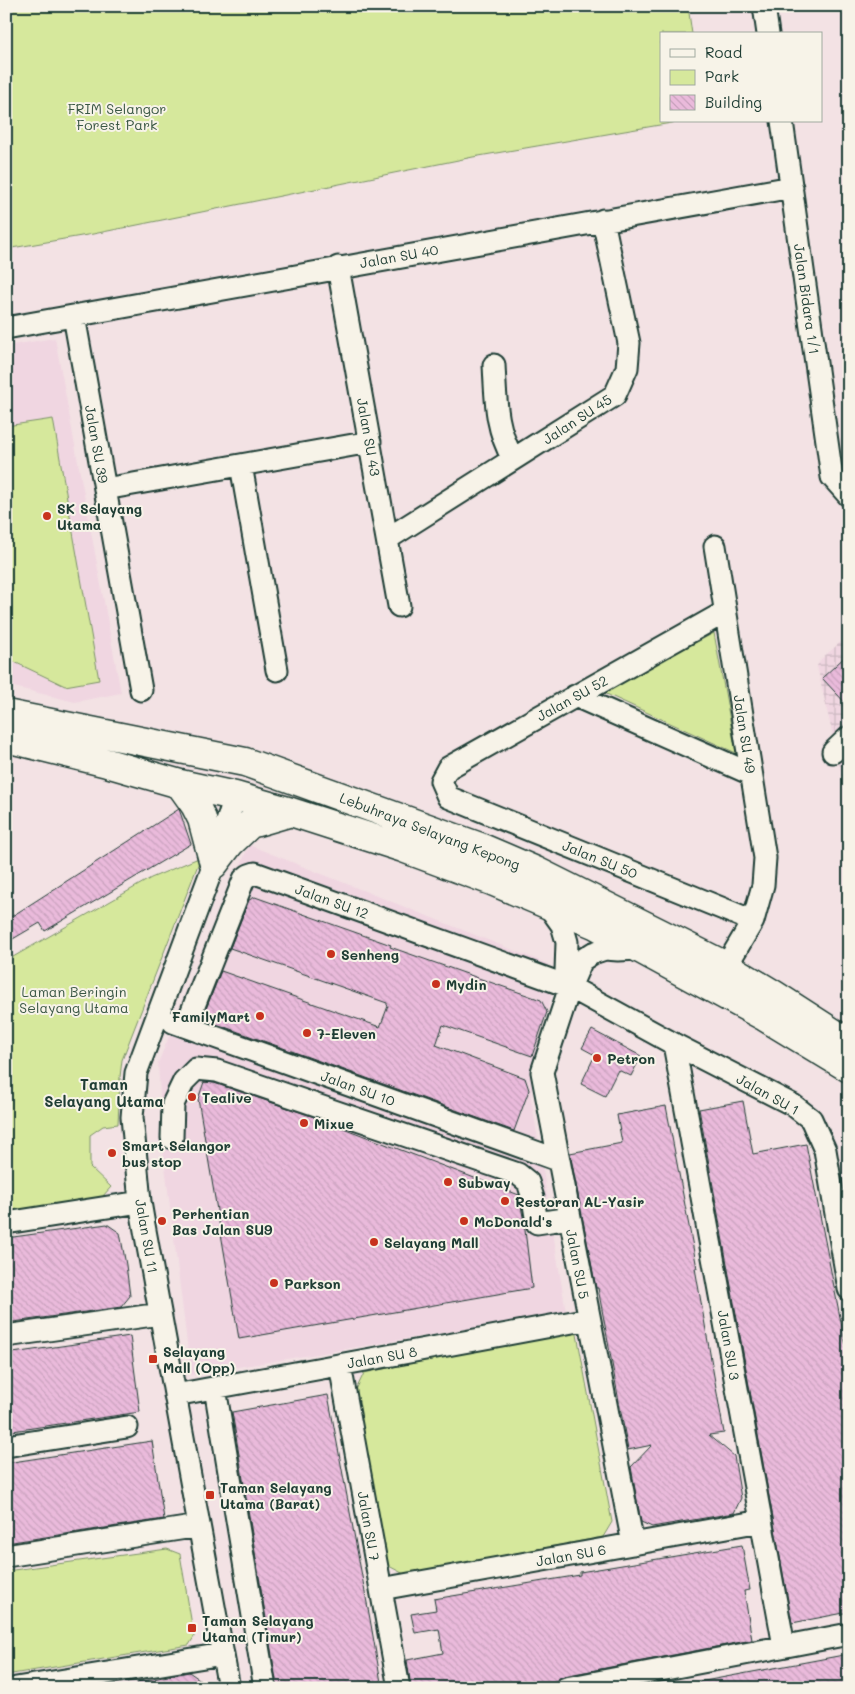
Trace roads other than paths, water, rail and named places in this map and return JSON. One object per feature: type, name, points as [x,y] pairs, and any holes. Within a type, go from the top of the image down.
[{"type":"main road","name":"Lebuhraya Selayang Kepong","points":[[6,714],[245,762],[480,847],[536,871],[720,977],[849,1068]]},
{"type":"main road","points":[[34,720],[214,773],[226,781],[235,796],[248,790],[265,788],[316,794],[332,793]]},
{"type":"main road","name":"Lebuhraya Selayang Kepong","points":[[6,738],[107,763],[180,784],[235,796],[403,848],[548,904],[594,924],[640,949],[773,994],[849,1043]]},
{"type":"main road","points":[[180,784],[196,805],[202,819],[214,864]]},
{"type":"main road","points":[[214,864],[230,843],[250,824],[291,812]]},
{"type":"street","points":[[764,6],[768,32]]},
{"type":"street","name":"Jalan Bidara 1/1","points":[[782,122],[840,472]]},
{"type":"street","name":"Jalan SU 40","points":[[6,328],[792,187]]},
{"type":"street","name":"Jalan SU 45","points":[[387,539],[615,395],[627,368],[629,343],[603,220]]},
{"type":"street","name":"Jalan SU 43","points":[[338,267],[399,606]]},
{"type":"street","name":"Jalan SU 39","points":[[74,316],[141,690]]},
{"type":"street","points":[[494,365],[496,413],[504,443],[513,460]]},
{"type":"street","points":[[105,489],[370,442]]},
{"type":"street","points":[[241,465],[278,670]]},
{"type":"street","points":[[840,472],[849,496]]},
{"type":"street","name":"Jalan SU 49","points":[[714,546],[765,858],[764,885],[753,921],[720,977]]},
{"type":"street","name":"Jalan SU 52","points":[[448,797],[441,781],[448,768],[725,612]]},
{"type":"street","points":[[575,696],[752,774]]},
{"type":"street","points":[[833,752],[849,738]]},
{"type":"street","name":"Jalan SU 11","points":[[229,1688],[140,1202],[132,1117],[136,1073],[214,864],[235,796]]},
{"type":"street","name":"Jalan SU 50","points":[[448,797],[753,921]]},
{"type":"street","name":"Jalan SU 12","points":[[186,1026],[244,880],[249,875],[255,873],[570,987]]},
{"type":"street","name":"Jalan SU 5","points":[[548,904],[562,925],[567,942],[566,971],[570,987]]},
{"type":"street","name":"Jalan SU 5","points":[[633,1544],[542,1072],[570,987],[582,960],[593,953],[605,949],[640,949]]},
{"type":"street","name":"Jalan SU 1","points":[[570,987],[674,1044],[793,1105],[811,1119],[825,1150],[849,1289]]},
{"type":"street","name":"Jalan SU 10","points":[[157,1016],[558,1160]]},
{"type":"street","name":"Jalan SU 3","points":[[674,1044],[784,1646]]},
{"type":"street","points":[[172,1138],[173,1104],[184,1081],[196,1069],[217,1070],[518,1174],[528,1182],[537,1223],[570,1218]]},
{"type":"street","points":[[6,1223],[140,1202]]},
{"type":"street","points":[[6,1336],[160,1314]]},
{"type":"street","name":"Jalan SU 8","points":[[175,1395],[589,1319]]},
{"type":"street","name":"Jalan SU 7","points":[[340,1365],[399,1688]]},
{"type":"street","points":[[214,1388],[265,1688]]},
{"type":"street","points":[[6,1446],[126,1426]]},
{"type":"street","name":"Jalan SU 6","points":[[381,1589],[761,1521]]},
{"type":"street","points":[[6,1556],[199,1526]]},
{"type":"street","points":[[566,1688],[849,1634]]},
{"type":"street","points":[[16,1688],[223,1654]]},
{"type":"place","name":"SK Selayang Utama","points":[[47,516]]},
{"type":"place","name":"Senheng","points":[[331,954]]},
{"type":"place","name":"Mydin","points":[[436,984]]},
{"type":"place","name":"FamilyMart","points":[[260,1016]]},
{"type":"place","name":"7-Eleven","points":[[307,1033]]},
{"type":"place","name":"Petron","points":[[597,1058]]},
{"type":"place","name":"Tealive","points":[[192,1097]]},
{"type":"place","name":"Mixue","points":[[304,1123]]},
{"type":"place","name":"Smart Selangor bus stop","points":[[112,1153]]},
{"type":"place","name":"Subway","points":[[448,1182]]},
{"type":"place","name":"Restoran AL-Yasir","points":[[505,1201]]},
{"type":"place","name":"Perhentian Bas Jalan SU9","points":[[162,1221]]},
{"type":"place","name":"McDonald's","points":[[464,1221]]},
{"type":"place","name":"Selayang Mall","points":[[374,1242]]},
{"type":"place","name":"Parkson","points":[[274,1283]]},
{"type":"place","name":"Selayang Mall (Opp)","points":[[153,1359]]},
{"type":"place","name":"Taman Selayang Utama (Barat)","points":[[210,1495]]},
{"type":"place","name":"Taman Selayang Utama (Timur)","points":[[192,1628]]},
{"type":"district","name":"Taman Selayang Utama","points":[[104,1092]]},
{"type":"park label","name":"FRIM Selangor Forest Park","points":[[117,116]]},
{"type":"park label","name":"Laman Beringin Selayang Utama","points":[[74,1000]]}]
